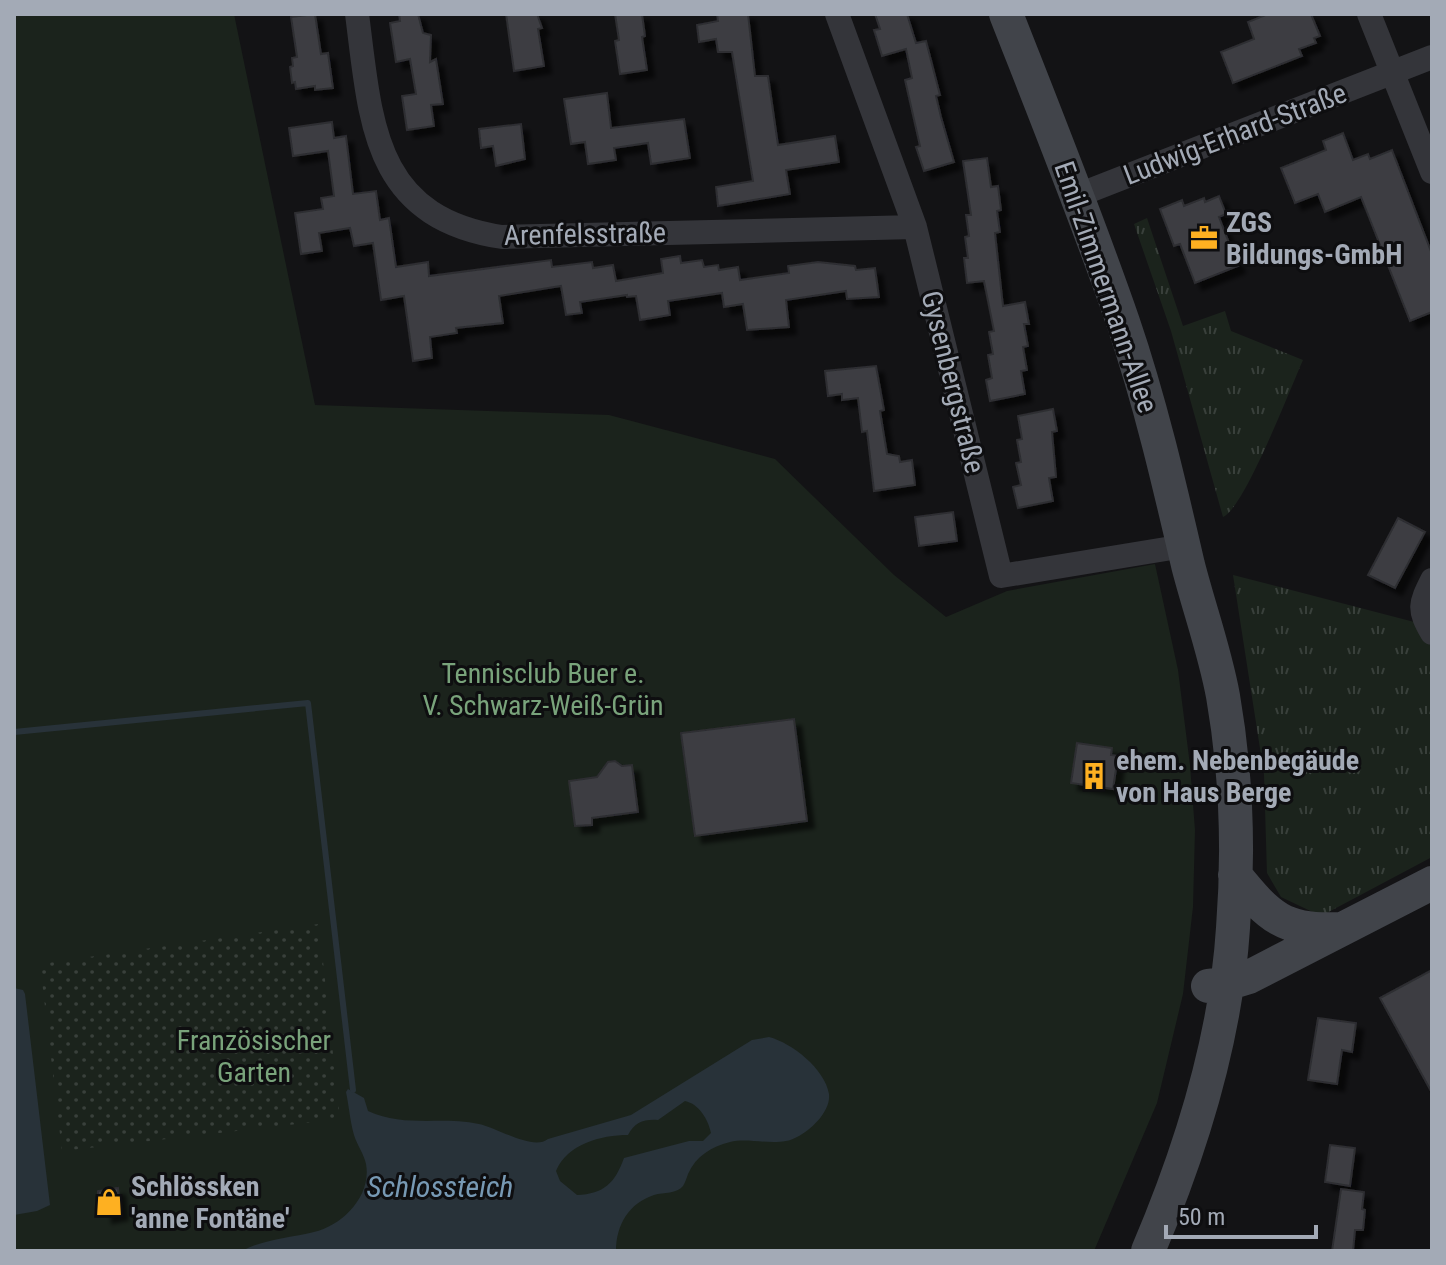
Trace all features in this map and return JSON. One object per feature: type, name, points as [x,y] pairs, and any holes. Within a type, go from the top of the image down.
[{"type":"main road","name":"Emil-Zimmermann-Allee","points":[[1006,14],[1124,323],[1147,399],[1222,694],[1234,806],[1233,931],[1189,1060],[1156,1173],[1124,1251]]},
{"type":"main road","name":"Emil-Zimmermann-Allee","points":[[1148,1251],[1188,1144],[1213,1053],[1214,817],[1186,556]]},
{"type":"main road","points":[[1235,875],[1252,896],[1285,924],[1311,931],[1340,929]]},
{"type":"main road","points":[[1215,985],[1249,977],[1432,883]]},
{"type":"street","name":"Arenfelsstraße","points":[[357,14],[370,112],[378,144],[397,177],[416,200],[441,219],[470,232],[502,237],[915,227]]},
{"type":"street","name":"Gysenbergstraße","points":[[837,14],[915,227],[1001,576],[1186,556]]},
{"type":"street","points":[[1369,14],[1432,172]]},
{"type":"street","name":"Ludwig-Erhard-Straße","points":[[1076,196],[1432,57]]},
{"type":"street","points":[[1432,580],[1422,600],[1421,615],[1432,633]]},
{"type":"green space","name":"Tennisclub Buer e. V. Schwarz-Weiß-Grün","points":[[14,14],[234,14],[315,405],[609,415],[775,459],[894,575],[946,617],[1007,591],[1155,564],[1178,670],[1190,765],[1195,830],[1193,907],[1183,994],[1157,1103],[1094,1251],[14,1251]]},
{"type":"green space","points":[[1147,218],[1183,326],[1225,311],[1231,331],[1303,360],[1243,493],[1223,517],[1171,331],[1134,224]]},
{"type":"green space","points":[[1233,575],[1418,623],[1432,649],[1432,857],[1321,916],[1281,897],[1267,873],[1264,774]]},
{"type":"green space","name":"Französischer Garten","points":[[319,924],[340,1119],[62,1151],[40,964]]},
{"type":"water","points":[[14,988],[23,990],[25,994],[50,1205],[14,1215]]},
{"type":"water","name":"Schlossteich","points":[[769,1037],[778,1040],[806,1058],[826,1085],[829,1094],[827,1107],[808,1130],[790,1140],[730,1142],[705,1153],[695,1162],[680,1189],[654,1195],[631,1209],[618,1232],[616,1251],[242,1251],[268,1241],[325,1229],[344,1216],[360,1198],[367,1176],[366,1164],[355,1139],[348,1089],[364,1098],[368,1111],[382,1116],[479,1124],[525,1141],[542,1142],[631,1115],[752,1040]],"holes":[[[685,1101],[695,1105],[710,1128],[711,1133],[703,1141],[689,1141],[624,1158],[607,1186],[594,1192],[577,1195],[560,1181],[556,1171],[576,1148],[596,1139],[628,1135],[640,1122],[658,1120]]]},
{"type":"building","points":[[315,14],[321,54],[328,53],[333,88],[315,90],[315,86],[296,89],[290,67],[293,66],[292,58],[297,57],[291,17]]},
{"type":"building","points":[[399,14],[418,14],[423,33],[431,35],[430,62],[436,59],[443,104],[431,105],[434,126],[407,130],[402,96],[416,94],[410,59],[396,62],[390,23],[400,21]]},
{"type":"building","points":[[506,14],[537,14],[542,28],[538,29],[544,66],[514,71]]},
{"type":"building","points":[[615,14],[642,14],[647,70],[620,74]]},
{"type":"building","points":[[717,14],[748,14],[755,76],[768,76],[778,145],[835,136],[839,162],[786,170],[790,194],[718,206],[716,187],[753,181],[732,52],[718,52],[716,39],[699,42],[697,25],[718,21]]},
{"type":"building","points":[[875,14],[907,14],[916,43],[926,41],[940,95],[936,96],[954,162],[924,171],[916,147],[920,146],[905,80],[912,78],[906,49],[882,56],[874,30],[880,29]]},
{"type":"building","points":[[1268,14],[1311,14],[1320,36],[1314,38],[1316,43],[1299,49],[1302,56],[1233,83],[1221,52],[1254,39],[1248,22]]},
{"type":"building","points":[[607,93],[611,128],[684,119],[690,158],[651,164],[648,143],[614,148],[616,160],[588,164],[585,142],[571,144],[564,99]]},
{"type":"building","points":[[332,122],[334,138],[346,136],[353,194],[376,191],[380,220],[389,218],[396,267],[428,262],[429,276],[551,260],[552,267],[592,262],[593,268],[613,265],[616,281],[663,273],[661,259],[680,256],[681,263],[702,260],[704,267],[718,265],[719,270],[738,267],[740,280],[789,273],[788,266],[818,262],[855,266],[856,270],[875,268],[879,297],[847,299],[846,291],[786,300],[789,327],[747,330],[743,304],[724,307],[722,293],[668,301],[670,315],[640,320],[636,296],[627,295],[580,302],[582,313],[566,315],[561,286],[499,296],[503,323],[456,328],[457,333],[430,337],[432,358],[413,361],[404,296],[381,300],[373,243],[354,246],[350,228],[319,233],[322,251],[301,254],[295,213],[323,209],[321,198],[334,196],[328,151],[293,156],[289,128]]},
{"type":"building","points":[[521,124],[525,159],[496,166],[493,146],[481,148],[479,129]]},
{"type":"building","points":[[1343,133],[1353,160],[1368,154],[1370,159],[1392,150],[1432,254],[1432,312],[1410,321],[1361,197],[1325,212],[1318,194],[1295,203],[1281,168],[1326,150],[1323,141]]},
{"type":"building","points":[[987,158],[991,187],[998,186],[1001,210],[997,211],[1000,232],[995,233],[1003,306],[1025,302],[1029,324],[1024,324],[1028,346],[1023,347],[1027,370],[1021,371],[1025,394],[990,401],[986,380],[992,378],[988,355],[993,354],[989,332],[994,331],[984,281],[967,283],[964,258],[968,258],[966,215],[971,215],[963,161]]},
{"type":"building","points":[[1219,196],[1226,214],[1219,217],[1238,266],[1195,283],[1180,244],[1174,246],[1160,209],[1182,200],[1184,206]]},
{"type":"building","points":[[876,366],[884,410],[880,411],[887,454],[899,456],[900,462],[912,460],[915,485],[874,491],[867,431],[862,432],[858,398],[842,400],[842,394],[828,396],[825,371]]},
{"type":"building","points":[[1053,409],[1057,431],[1052,432],[1056,477],[1049,478],[1053,501],[1018,508],[1013,487],[1021,485],[1016,463],[1021,462],[1017,440],[1022,439],[1018,416]]},
{"type":"building","points":[[953,512],[957,541],[919,546],[915,517]]},
{"type":"building","points":[[1398,518],[1425,532],[1395,588],[1368,575]]},
{"type":"building","points":[[794,719],[807,821],[695,836],[681,733]]},
{"type":"building","name":"ehem. Nebenbegäude von Haus Berge","points":[[1077,743],[1112,748],[1111,755],[1118,756],[1113,789],[1071,783]]},
{"type":"building","points":[[615,761],[622,766],[632,765],[638,812],[592,818],[592,825],[575,826],[569,781],[597,777],[608,762]]},
{"type":"building","points":[[1432,970],[1432,1093],[1380,998]]},
{"type":"building","points":[[1318,1018],[1356,1023],[1352,1052],[1342,1050],[1337,1084],[1308,1080]]},
{"type":"building","points":[[1330,1145],[1355,1148],[1350,1186],[1325,1182]]},
{"type":"building","name":"Schlössken 'anne Fontäne'","points":[[118,1188],[121,1213],[105,1216],[105,1210],[98,1204],[98,1191]]},
{"type":"building","points":[[1341,1189],[1364,1192],[1363,1230],[1355,1230],[1353,1251],[1332,1251]]},
{"type":"waterway","points":[[14,732],[308,703],[353,1090]]},
{"type":"place","name":"ZGS Bildungs-GmbH","points":[[1204,238]]},
{"type":"place","name":"ehem. Nebenbegäude von Haus Berge","points":[[1094,776]]},
{"type":"place","name":"Schlössken 'anne Fontäne'","points":[[109,1202]]}]
